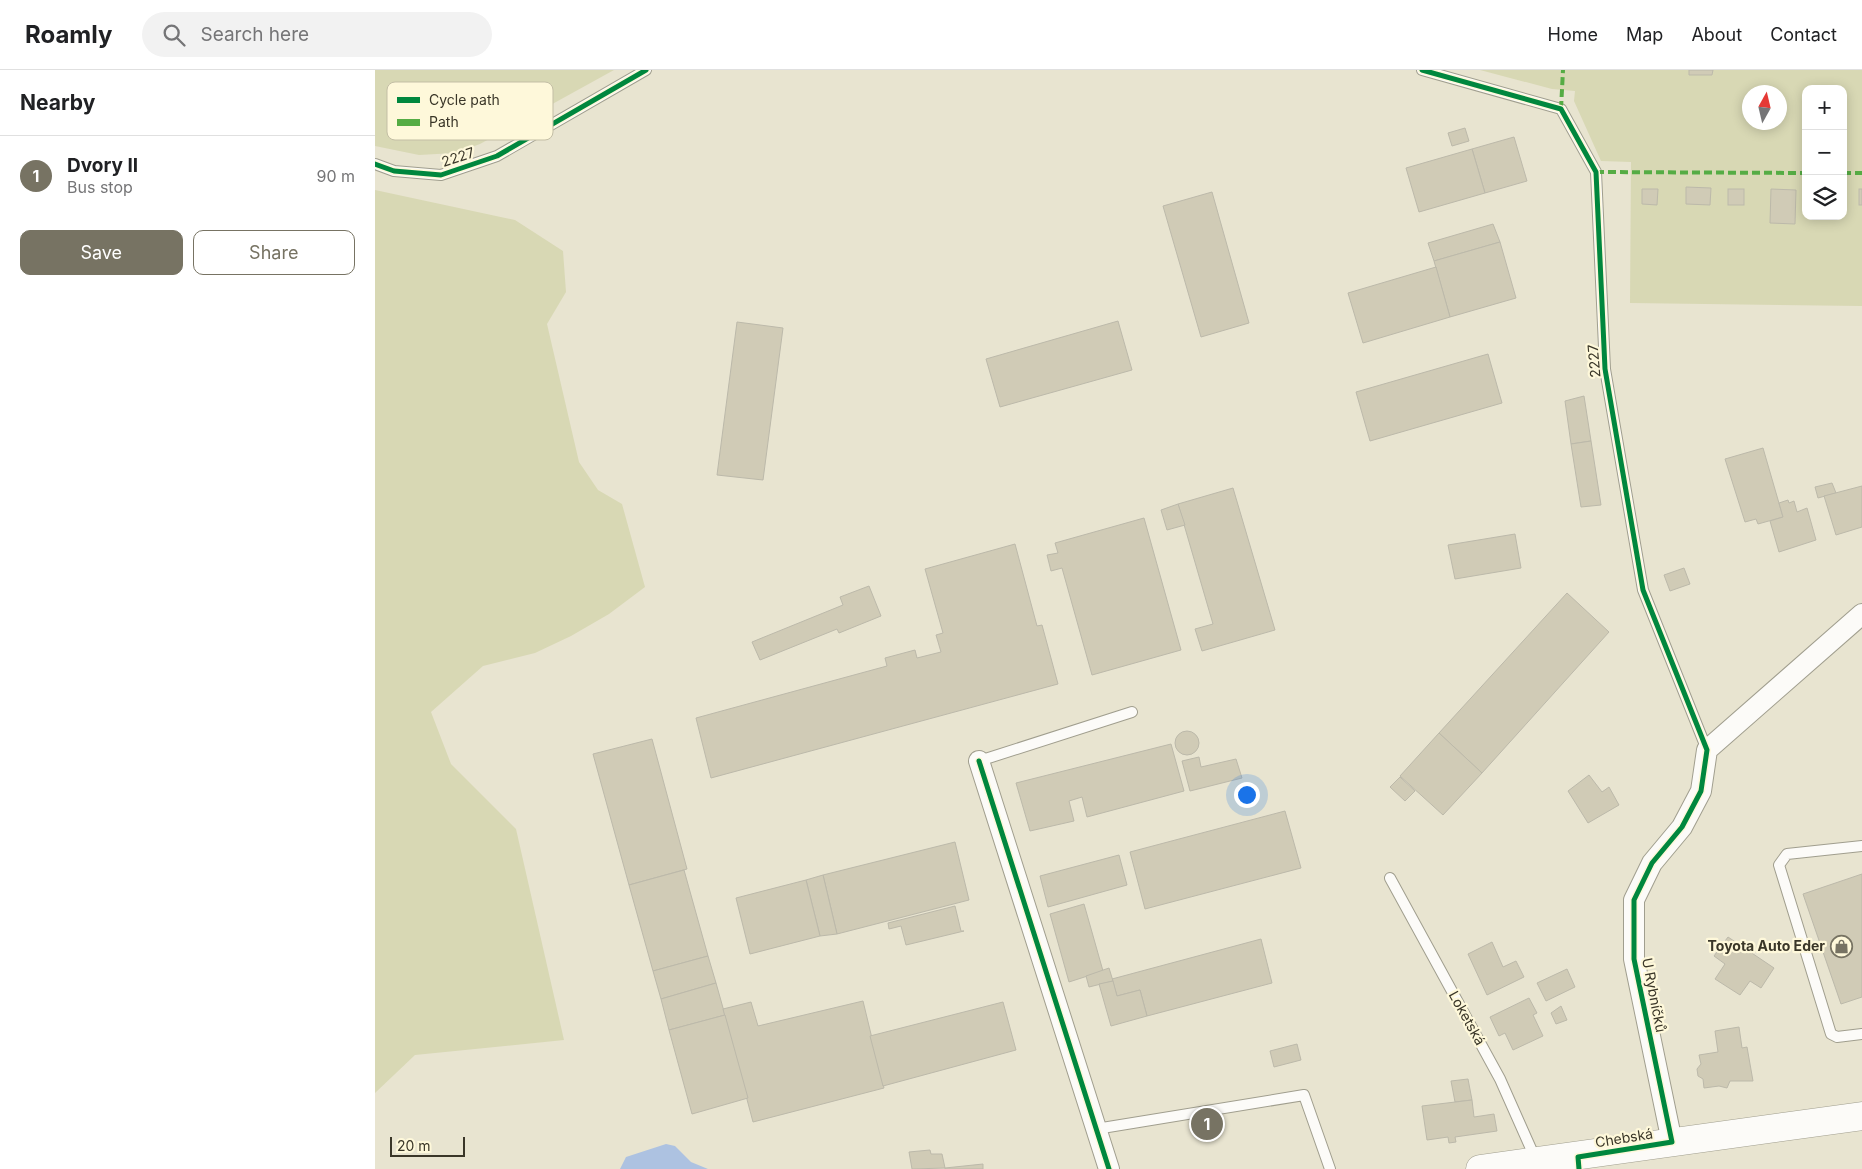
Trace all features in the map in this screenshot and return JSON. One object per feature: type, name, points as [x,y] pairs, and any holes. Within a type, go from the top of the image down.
[{"type":"street","points":[[1707,750],[1862,614]]},
{"type":"street","name":"U Rybníčků","points":[[1672,1142],[1634,959],[1634,900],[1652,864],[1682,827],[1701,791],[1707,750]]},
{"type":"street","points":[[979,761],[1109,1169]]},
{"type":"street","name":"Chebská","points":[[1479,1169],[1536,1161],[1579,1163],[1672,1142],[1862,1116]]},
{"type":"lane","name":"2227","points":[[553,124],[646,70]]},
{"type":"lane","name":"2227","points":[[1422,70],[1561,109],[1596,172],[1605,369],[1643,590],[1707,750]]},
{"type":"lane","name":"2227","points":[[375,164],[394,171],[441,175],[497,156],[525,140]]},
{"type":"lane","points":[[979,761],[1132,712]]},
{"type":"lane","points":[[1862,846],[1787,854],[1779,865],[1831,1034],[1837,1037],[1862,1034]]},
{"type":"lane","name":"Loketská","points":[[1390,878],[1501,1079],[1536,1161]]},
{"type":"lane","points":[[1096,1129],[1304,1095],[1330,1169]]},
{"type":"green space","points":[[375,70],[614,70],[553,104],[553,82],[387,82],[387,140],[487,140],[455,153],[419,155],[375,146]]},
{"type":"green space","points":[[1480,70],[1862,70],[1862,306],[1630,303],[1631,162],[1601,161],[1574,101],[1575,91],[1552,89]]},
{"type":"green space","points":[[375,190],[515,220],[563,251],[566,292],[547,324],[579,462],[598,490],[622,504],[645,587],[609,614],[571,636],[535,653],[483,666],[431,712],[451,764],[516,829],[564,1040],[415,1055],[375,1093]]},
{"type":"water","points":[[666,1144],[675,1146],[691,1162],[708,1169],[620,1169],[626,1157]]},
{"type":"building","points":[[1689,70],[1713,70],[1712,75],[1689,75]]},
{"type":"building","points":[[1465,128],[1469,141],[1452,146],[1448,133]]},
{"type":"building","points":[[1514,137],[1527,181],[1485,193],[1472,149]]},
{"type":"building","points":[[1472,149],[1485,193],[1419,212],[1406,168]]},
{"type":"building","points":[[1686,187],[1711,188],[1710,205],[1686,204]]},
{"type":"building","points":[[1642,189],[1658,189],[1657,205],[1642,204]]},
{"type":"building","points":[[1728,189],[1744,189],[1744,205],[1728,205]]},
{"type":"building","points":[[1771,189],[1796,190],[1795,224],[1770,223]]},
{"type":"building","points":[[1859,189],[1862,189],[1862,205],[1859,205]]},
{"type":"building","points":[[1212,192],[1249,323],[1201,337],[1163,206]]},
{"type":"building","points":[[1493,224],[1500,242],[1434,261],[1428,243]]},
{"type":"building","points":[[1500,242],[1516,298],[1450,317],[1434,261]]},
{"type":"building","points":[[1436,267],[1450,317],[1363,343],[1348,293]]},
{"type":"building","points":[[1118,321],[1132,370],[1000,407],[986,359]]},
{"type":"building","points":[[737,322],[783,328],[763,480],[717,475]]},
{"type":"building","points":[[1488,354],[1502,403],[1370,441],[1356,392]]},
{"type":"building","points":[[1584,396],[1591,441],[1571,444],[1565,401]]},
{"type":"building","points":[[1591,441],[1601,505],[1581,507],[1571,444]]},
{"type":"building","points":[[1763,448],[1783,517],[1758,524],[1756,519],[1745,522],[1725,459]]},
{"type":"building","points":[[1832,483],[1836,493],[1818,498],[1815,487]]},
{"type":"building","points":[[1862,486],[1862,527],[1836,535],[1824,496]]},
{"type":"building","points":[[1233,488],[1275,630],[1202,651],[1195,629],[1213,624],[1178,504]]},
{"type":"building","points":[[1788,500],[1789,503],[1794,501],[1797,512],[1807,508],[1816,540],[1779,552],[1770,521],[1783,517],[1779,503]]},
{"type":"building","points":[[1178,504],[1185,525],[1167,530],[1161,510]]},
{"type":"building","points":[[1144,518],[1181,650],[1092,675],[1062,568],[1051,571],[1047,555],[1058,553],[1055,543]]},
{"type":"building","points":[[1515,534],[1521,568],[1455,579],[1448,545]]},
{"type":"building","points":[[1015,544],[1037,626],[1042,625],[1058,684],[711,778],[696,718],[887,666],[885,658],[915,650],[917,658],[941,652],[936,635],[943,633],[925,569]]},
{"type":"building","points":[[1684,568],[1690,584],[1670,591],[1664,575]]},
{"type":"building","points":[[869,586],[881,616],[839,633],[837,629],[760,660],[752,642],[843,605],[840,597]]},
{"type":"building","points":[[1567,593],[1609,632],[1482,773],[1439,733]]},
{"type":"building","points":[[1187,731],[1192,732],[1198,738],[1198,748],[1192,754],[1187,755],[1182,754],[1176,748],[1175,743],[1176,738],[1182,732]]},
{"type":"building","points":[[1439,733],[1482,773],[1443,815],[1400,776]]},
{"type":"building","points":[[652,739],[687,869],[629,885],[593,754]]},
{"type":"building","points":[[1171,744],[1184,791],[1087,817],[1082,797],[1069,801],[1074,821],[1030,831],[1016,783]]},
{"type":"building","points":[[1199,757],[1201,767],[1236,759],[1242,778],[1190,791],[1182,761]]},
{"type":"building","points":[[1589,775],[1602,792],[1609,787],[1619,805],[1588,823],[1568,791]]},
{"type":"building","points":[[1400,777],[1415,791],[1405,801],[1390,787]]},
{"type":"building","points":[[1285,811],[1301,868],[1145,909],[1130,852]]},
{"type":"building","points":[[955,842],[969,900],[837,934],[823,875]]},
{"type":"building","points":[[1119,855],[1127,885],[1048,907],[1040,876]]},
{"type":"building","points":[[684,870],[708,956],[653,971],[629,885]]},
{"type":"building","name":"Toyota Auto Eder","points":[[1862,874],[1862,997],[1841,1004],[1803,894]]},
{"type":"building","points":[[823,875],[837,934],[820,936],[806,880]]},
{"type":"building","points":[[806,880],[820,936],[750,954],[736,898]]},
{"type":"building","points":[[1084,904],[1103,971],[1069,982],[1050,914]]},
{"type":"building","points":[[955,906],[961,931],[964,931],[906,945],[901,926],[889,929],[888,923]]},
{"type":"building","points":[[1728,937],[1774,968],[1761,988],[1750,981],[1740,995],[1715,979],[1725,964],[1714,956]]},
{"type":"building","points":[[1261,939],[1272,983],[1147,1016],[1140,990],[1117,996],[1112,979]]},
{"type":"building","points":[[1492,942],[1503,967],[1516,961],[1524,977],[1487,995],[1468,954]]},
{"type":"building","points":[[708,956],[716,983],[661,999],[653,971]]},
{"type":"building","points":[[1109,968],[1113,981],[1089,987],[1086,976]]},
{"type":"building","points":[[1567,969],[1575,987],[1546,1001],[1537,983]]},
{"type":"building","points":[[1113,981],[1117,996],[1140,990],[1147,1016],[1111,1026],[1099,984]]},
{"type":"building","points":[[716,983],[725,1015],[669,1030],[661,999]]},
{"type":"building","points":[[1529,998],[1537,1013],[1533,1015],[1543,1036],[1513,1050],[1505,1033],[1499,1036],[1490,1017]]},
{"type":"building","points":[[863,1001],[884,1088],[753,1122],[723,1009],[751,1002],[758,1026]]},
{"type":"building","points":[[1003,1002],[1016,1050],[883,1086],[870,1036]]},
{"type":"building","points":[[1561,1006],[1567,1020],[1556,1024],[1551,1013]]},
{"type":"building","points":[[725,1015],[748,1098],[692,1114],[669,1030]]},
{"type":"building","points":[[1739,1027],[1742,1048],[1747,1047],[1753,1081],[1730,1081],[1727,1088],[1719,1086],[1704,1088],[1703,1079],[1698,1076],[1697,1069],[1701,1064],[1699,1055],[1718,1052],[1715,1031]]},
{"type":"building","points":[[1297,1044],[1301,1060],[1274,1067],[1270,1051]]},
{"type":"building","points":[[1468,1079],[1472,1100],[1455,1102],[1451,1081]]},
{"type":"building","points":[[1472,1100],[1474,1117],[1494,1114],[1497,1131],[1455,1137],[1456,1142],[1449,1143],[1448,1137],[1427,1140],[1422,1106]]},
{"type":"building","points":[[930,1150],[931,1154],[942,1154],[945,1168],[912,1169],[909,1152]]},
{"type":"building","points":[[983,1164],[983,1169],[945,1169],[945,1168]]},
{"type":"marked path","points":[[1561,109],[1563,70]]},
{"type":"marked path","points":[[1596,172],[1802,173]]},
{"type":"marked path","points":[[1847,173],[1862,173]]},
{"type":"cycle path","points":[[553,124],[646,70]]},
{"type":"cycle path","points":[[1422,70],[1561,109],[1596,172],[1605,369],[1643,590],[1707,750],[1701,791],[1682,827],[1652,863],[1634,900],[1634,959],[1672,1142],[1578,1157],[1579,1169]]},
{"type":"cycle path","points":[[375,164],[394,171],[441,175],[497,156],[525,140]]},
{"type":"cycle path","points":[[979,761],[1109,1169]]},
{"type":"place","name":"Toyota Auto Eder","points":[[1841,946]]},
{"type":"place","name":"Dvory II","points":[[1207,1124]]}]
